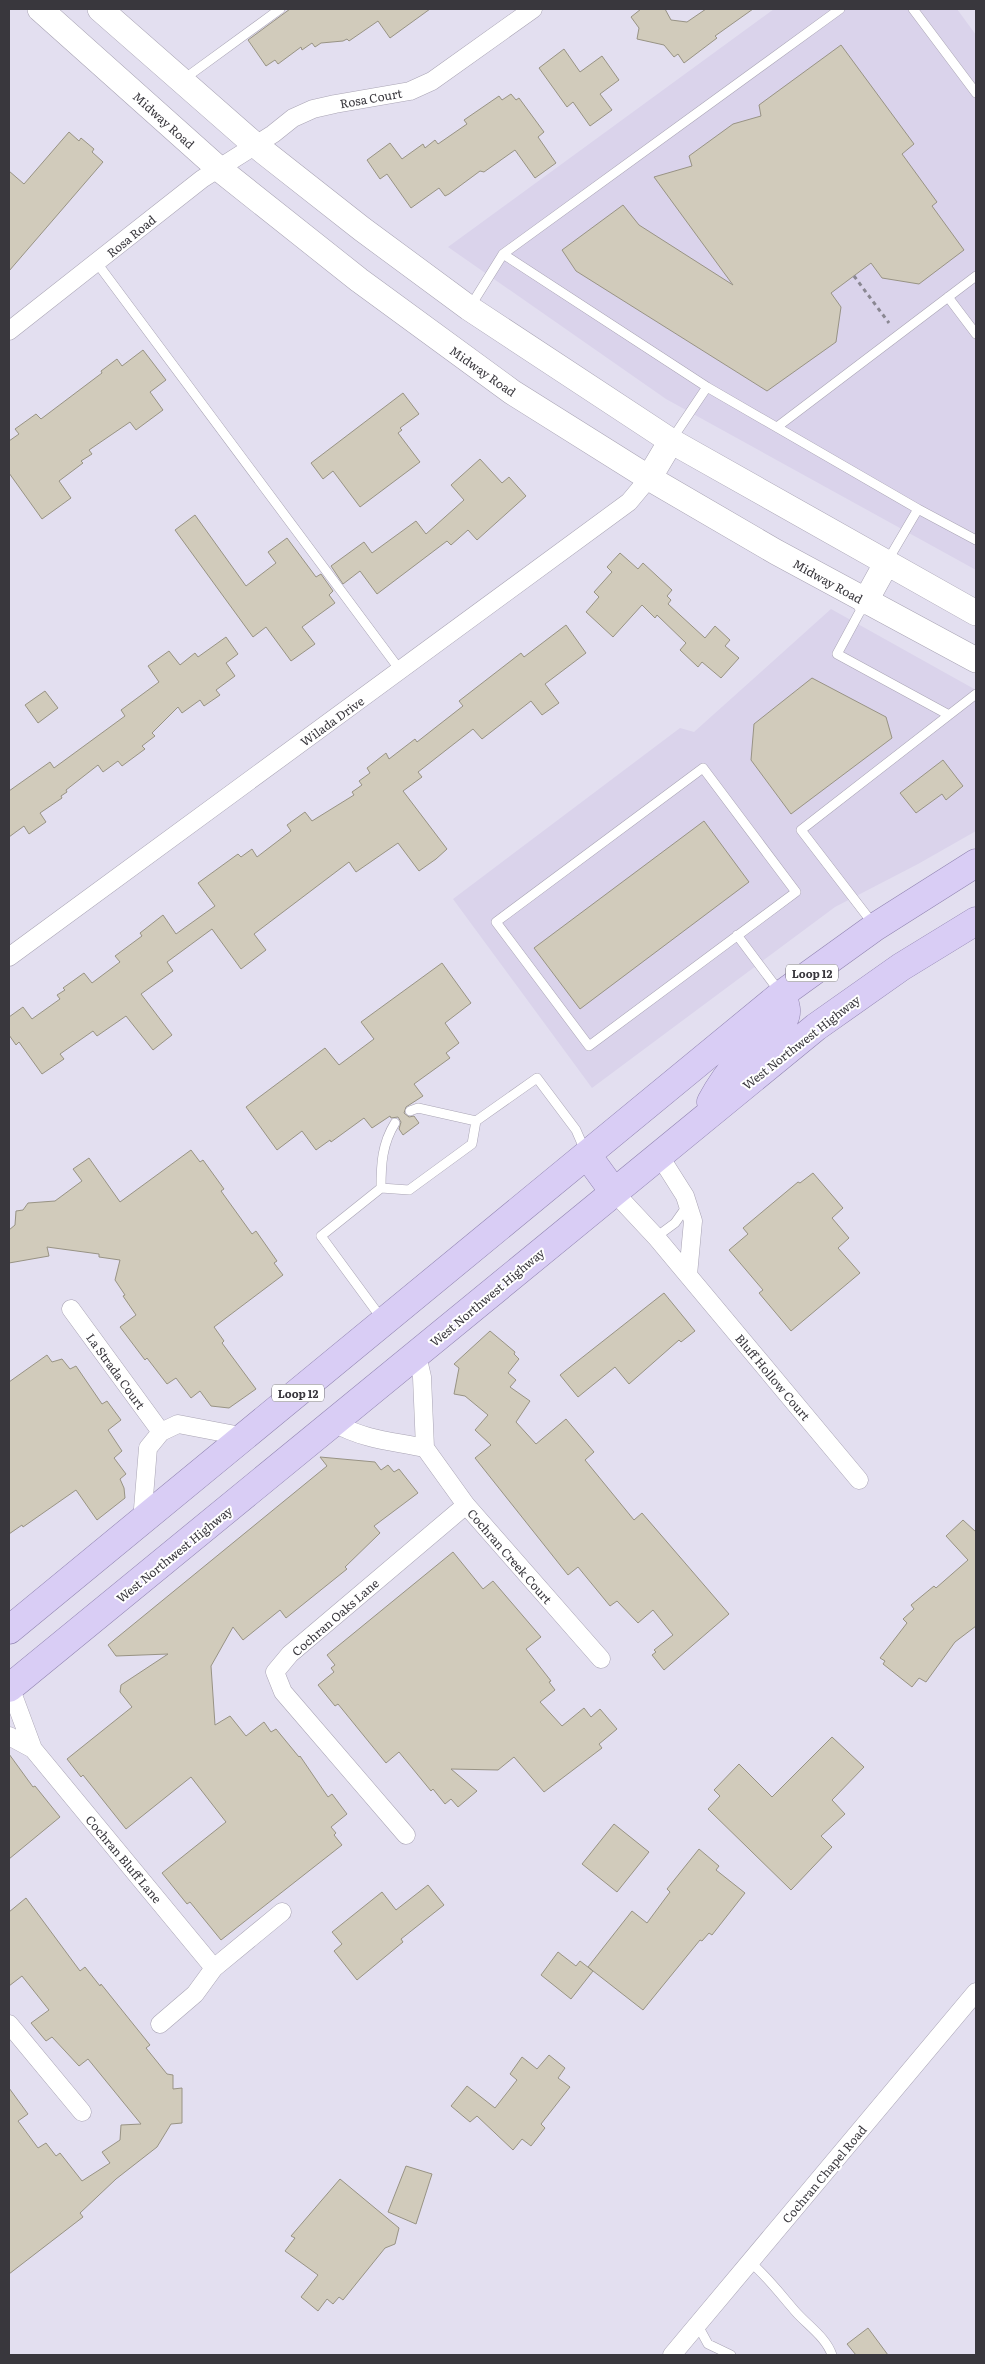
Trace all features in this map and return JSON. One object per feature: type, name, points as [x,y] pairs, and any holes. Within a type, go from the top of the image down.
[{"type":"main road","name":"Midway Road","points":[[40,9],[218,168],[434,336],[512,392],[650,478],[865,602],[976,660]]},
{"type":"main road","points":[[100,9],[254,144],[362,229],[469,308],[671,441],[976,614]]},
{"type":"main road","points":[[650,478],[671,441]]},
{"type":"main road","points":[[865,602],[887,562]]},
{"type":"main road","name":"Loop 12","points":[[9,1630],[246,1437],[383,1321],[782,994],[876,927],[976,863]]},
{"type":"main road","name":"West Northwest Highway","points":[[10,1688],[816,1027],[902,967],[976,921]]},
{"type":"main road","points":[[701,1121],[726,1078],[744,1056],[772,1034],[785,1019],[786,1010],[782,994]]},
{"type":"main road","points":[[587,1155],[614,1192]]},
{"type":"street","name":"Rosa Court","points":[[254,144],[273,134],[293,118],[313,109],[410,92],[432,81],[533,9]]},
{"type":"street","name":"Rosa Road","points":[[12,325],[98,263],[218,168],[254,144]]},
{"type":"street","name":"Wilada Drive","points":[[9,957],[629,502],[650,478]]},
{"type":"street","points":[[659,1155],[688,1204],[694,1221],[688,1275]]},
{"type":"street","name":"Bluff Hollow Court","points":[[614,1192],[656,1237],[859,1480]]},
{"type":"street","name":"La Strada Court","points":[[71,1309],[161,1432]]},
{"type":"street","points":[[334,1423],[372,1439],[425,1448],[422,1377],[417,1355]]},
{"type":"street","points":[[142,1521],[148,1448],[161,1432],[178,1424],[246,1437]]},
{"type":"street","name":"Cochran Creek Court","points":[[425,1448],[466,1505],[601,1659]]},
{"type":"street","name":"Cochran Oaks Lane","points":[[406,1835],[283,1692],[275,1672],[290,1654],[466,1505]]},
{"type":"street","name":"Cochran Bluff Lane","points":[[10,1688],[33,1749],[214,1968]]},
{"type":"street","name":"Cochran Bluff Lane","points":[[9,1736],[33,1749]]},
{"type":"street","points":[[160,2024],[195,1994],[214,1968],[282,1912]]},
{"type":"street","name":"Cochran Chapel Road","points":[[672,2355],[976,1992]]},
{"type":"street","points":[[9,2024],[82,2112]]},
{"type":"lane","points":[[182,80],[280,9]]},
{"type":"lane","points":[[469,308],[503,254],[840,9]]},
{"type":"lane","points":[[914,9],[976,93]]},
{"type":"lane","points":[[503,254],[706,386],[918,509],[976,540]]},
{"type":"lane","points":[[98,263],[400,670]]},
{"type":"lane","points":[[777,427],[976,276]]},
{"type":"lane","points":[[948,297],[976,334]]},
{"type":"lane","points":[[671,441],[706,386]]},
{"type":"lane","points":[[887,562],[918,509]]},
{"type":"lane","points":[[865,602],[837,654],[949,715]]},
{"type":"lane","points":[[876,927],[801,830],[976,694]]},
{"type":"lane","points":[[703,768],[796,892],[738,935],[589,1046],[496,922],[703,768]]},
{"type":"lane","points":[[738,935],[782,994]]},
{"type":"lane","points":[[383,1321],[321,1236],[381,1188],[409,1190],[472,1144],[476,1121],[537,1078],[576,1130],[587,1155]]},
{"type":"lane","points":[[410,1112],[418,1108],[476,1121]]},
{"type":"lane","points":[[381,1188],[382,1156],[387,1136],[395,1123]]},
{"type":"lane","points":[[656,1237],[675,1223],[688,1204]]},
{"type":"lane","points":[[9,1736],[18,1731],[23,1723]]},
{"type":"lane","points":[[750,2262],[763,2273],[796,2312],[829,2346],[832,2355]]},
{"type":"lane","points":[[698,2324],[708,2344],[731,2355]]},
{"type":"path","points":[[854,276],[898,335]]},
{"type":"shaded area","points":[[774,9],[957,9],[976,35],[976,570],[666,399],[448,247]]},
{"type":"shaded area","points":[[831,609],[976,690],[976,831],[918,864],[835,907],[592,1088],[453,899],[680,728],[694,732]]},
{"type":"building","points":[[290,9],[430,9],[390,38],[378,21],[349,41],[347,39],[321,43],[315,47],[312,43],[302,50],[301,47],[278,64],[275,60],[266,66],[248,40]]},
{"type":"building","points":[[641,9],[665,9],[671,20],[687,22],[706,9],[753,9],[715,36],[717,38],[684,63],[678,54],[674,57],[664,45],[637,39],[639,28],[631,17]]},
{"type":"building","points":[[841,45],[914,144],[902,154],[937,202],[932,206],[964,250],[919,284],[882,278],[871,263],[831,293],[841,307],[836,342],[767,391],[576,271],[562,250],[623,205],[639,225],[733,285],[654,177],[692,166],[689,156],[733,124],[761,116],[759,105]]},
{"type":"building","points":[[564,49],[580,72],[602,56],[619,80],[600,94],[612,110],[590,126],[573,102],[567,107],[539,68]]},
{"type":"building","points":[[511,94],[516,100],[519,98],[544,132],[538,137],[556,163],[535,178],[515,150],[484,172],[480,171],[449,194],[445,196],[439,188],[411,208],[387,174],[380,179],[367,160],[390,143],[402,159],[423,144],[425,148],[435,140],[438,144],[467,124],[464,120],[499,96],[502,100]]},
{"type":"building","points":[[69,132],[79,141],[81,138],[94,149],[92,152],[103,162],[9,271],[9,171],[24,184]]},
{"type":"building","points":[[143,350],[166,380],[150,392],[163,410],[136,430],[130,422],[89,450],[92,454],[81,461],[83,463],[59,481],[71,498],[42,519],[9,473],[9,441],[19,434],[15,429],[36,414],[41,419],[102,373],[101,371],[117,359],[122,366]]},
{"type":"building","points":[[403,393],[419,414],[400,428],[402,430],[398,433],[420,462],[360,507],[333,471],[323,479],[311,463]]},
{"type":"building","points":[[480,459],[502,483],[509,477],[526,496],[477,540],[468,530],[451,545],[447,541],[377,594],[360,571],[343,584],[331,566],[364,542],[372,553],[416,521],[426,534],[464,500],[451,485]]},
{"type":"building","points":[[195,515],[246,586],[276,563],[268,552],[287,538],[316,577],[321,574],[333,591],[329,595],[335,603],[302,627],[315,644],[291,661],[266,627],[253,637],[175,530]]},
{"type":"building","points":[[620,553],[638,569],[643,563],[672,590],[667,596],[671,600],[668,604],[705,638],[715,626],[730,640],[725,646],[739,658],[721,678],[702,662],[698,667],[680,650],[686,643],[657,615],[655,618],[642,605],[613,637],[586,612],[599,597],[594,592],[612,572],[607,567]]},
{"type":"building","points":[[566,625],[586,653],[545,684],[559,703],[542,715],[531,701],[482,739],[473,729],[418,772],[422,777],[403,791],[447,849],[436,859],[419,871],[398,843],[356,872],[349,862],[254,934],[266,950],[241,969],[212,929],[167,962],[173,971],[141,994],[172,1035],[153,1050],[126,1016],[97,1036],[93,1031],[60,1054],[64,1059],[42,1074],[19,1042],[16,1045],[9,1035],[9,1017],[23,1007],[32,1019],[60,999],[57,995],[65,990],[63,988],[84,973],[92,983],[120,962],[115,956],[142,936],[140,933],[163,915],[176,934],[215,906],[198,883],[238,854],[241,857],[252,849],[257,857],[291,831],[287,825],[305,812],[312,821],[354,795],[352,792],[362,785],[359,781],[370,773],[367,768],[386,753],[389,759],[415,739],[417,742],[463,706],[459,701],[521,653],[524,657]]},
{"type":"building","points":[[226,637],[238,654],[226,663],[235,676],[216,690],[220,695],[204,706],[200,700],[182,713],[178,707],[152,733],[155,736],[142,746],[145,749],[122,766],[118,761],[103,772],[98,765],[66,790],[67,792],[61,796],[62,798],[40,813],[46,822],[29,834],[24,826],[9,837],[9,791],[50,762],[54,768],[125,716],[121,710],[159,682],[148,666],[169,651],[180,665],[195,653],[198,657]]},
{"type":"building","points":[[812,678],[886,717],[892,738],[791,814],[751,760],[754,724]]},
{"type":"building","points":[[45,691],[58,708],[38,723],[25,705]]},
{"type":"building","points":[[943,760],[963,786],[946,800],[942,794],[916,813],[900,793]]},
{"type":"building","points":[[704,821],[749,882],[580,1009],[534,948]]},
{"type":"building","points":[[442,963],[471,1003],[445,1023],[459,1043],[446,1053],[450,1058],[414,1084],[423,1096],[406,1107],[404,1113],[409,1117],[414,1116],[419,1123],[403,1135],[399,1129],[401,1122],[398,1117],[391,1118],[390,1116],[372,1128],[364,1118],[331,1142],[330,1140],[316,1150],[302,1131],[277,1150],[246,1107],[325,1048],[339,1065],[374,1039],[361,1022]]},
{"type":"building","points":[[191,1150],[200,1162],[203,1160],[224,1189],[221,1191],[252,1234],[256,1231],[277,1261],[274,1263],[283,1275],[214,1327],[224,1341],[222,1343],[256,1389],[229,1408],[211,1406],[200,1391],[191,1398],[176,1378],[167,1384],[147,1358],[145,1360],[120,1327],[136,1315],[115,1280],[120,1260],[99,1257],[99,1254],[47,1247],[49,1256],[9,1263],[9,1230],[15,1225],[16,1211],[23,1210],[28,1203],[55,1201],[82,1181],[73,1169],[89,1158],[120,1202]]},
{"type":"building","points":[[813,1173],[843,1208],[832,1218],[849,1238],[838,1248],[860,1273],[791,1331],[759,1293],[763,1290],[729,1250],[748,1234],[743,1228],[798,1182],[800,1183]]},
{"type":"building","points":[[664,1293],[695,1331],[681,1342],[679,1340],[629,1384],[615,1367],[578,1397],[560,1375]]},
{"type":"building","points":[[490,1331],[515,1352],[514,1354],[519,1359],[508,1373],[516,1380],[510,1387],[530,1401],[516,1422],[536,1444],[566,1419],[594,1452],[585,1460],[634,1520],[642,1513],[729,1614],[664,1670],[652,1655],[656,1652],[654,1650],[673,1635],[653,1610],[638,1623],[617,1601],[610,1606],[578,1567],[568,1575],[475,1458],[491,1445],[475,1430],[488,1415],[465,1396],[454,1394],[459,1368],[454,1364]]},
{"type":"building","points":[[47,1355],[52,1362],[62,1359],[70,1369],[76,1366],[102,1404],[107,1401],[121,1420],[108,1430],[122,1451],[114,1458],[126,1474],[120,1479],[124,1488],[125,1498],[97,1520],[76,1490],[23,1527],[22,1525],[9,1534],[9,1382]]},
{"type":"building","points":[[320,1457],[375,1462],[381,1470],[388,1465],[394,1472],[399,1469],[418,1493],[374,1526],[380,1533],[345,1567],[347,1569],[286,1618],[280,1610],[243,1640],[233,1627],[211,1666],[215,1725],[230,1716],[246,1736],[264,1722],[271,1732],[276,1729],[300,1756],[328,1797],[332,1794],[347,1814],[331,1827],[336,1833],[334,1835],[342,1845],[221,1940],[190,1902],[187,1904],[162,1873],[226,1822],[191,1777],[126,1829],[83,1775],[81,1777],[67,1759],[132,1707],[120,1692],[121,1685],[168,1654],[116,1656],[108,1645],[327,1466]]},
{"type":"building","points":[[963,1520],[976,1532],[976,1626],[955,1642],[926,1682],[919,1678],[912,1687],[883,1664],[885,1661],[880,1658],[907,1623],[903,1619],[914,1609],[911,1605],[934,1586],[936,1588],[968,1560],[946,1536]]},
{"type":"building","points":[[453,1552],[483,1589],[493,1581],[541,1637],[526,1649],[551,1681],[549,1682],[555,1690],[540,1702],[562,1726],[584,1708],[591,1717],[600,1709],[617,1729],[599,1744],[602,1748],[544,1792],[514,1757],[498,1770],[451,1769],[477,1791],[458,1807],[451,1799],[445,1804],[433,1789],[431,1791],[399,1752],[386,1763],[338,1704],[335,1706],[318,1685],[334,1672],[331,1668],[335,1665],[327,1655]]},
{"type":"building","points":[[832,1737],[864,1767],[832,1800],[845,1814],[821,1836],[832,1847],[791,1890],[708,1809],[720,1796],[714,1790],[739,1764],[772,1797]]},
{"type":"building","points":[[9,1754],[33,1787],[35,1786],[60,1817],[9,1859]]},
{"type":"building","points":[[614,1824],[649,1852],[617,1892],[582,1864]]},
{"type":"building","points":[[699,1849],[719,1866],[716,1870],[745,1893],[712,1935],[709,1933],[702,1941],[700,1940],[643,2010],[588,1967],[632,1911],[647,1923],[670,1892],[667,1889]]},
{"type":"building","points":[[428,1885],[444,1905],[401,1939],[403,1942],[357,1980],[334,1951],[342,1944],[332,1932],[382,1892],[396,1910]]},
{"type":"building","points":[[26,1898],[80,1971],[85,1967],[100,1986],[101,1984],[150,2045],[146,2048],[167,2074],[173,2075],[173,2089],[182,2088],[182,2123],[171,2124],[157,2147],[116,2179],[80,2213],[83,2217],[9,2274],[9,2088],[28,2114],[18,2121],[38,2148],[46,2143],[56,2156],[60,2153],[82,2181],[110,2163],[102,2152],[120,2140],[121,2125],[141,2124],[88,2059],[79,2066],[52,2037],[46,2041],[31,2023],[49,2010],[22,1976],[9,1986],[9,1912]]},
{"type":"building","points":[[558,1952],[576,1966],[580,1961],[593,1971],[571,1999],[541,1975]]},
{"type":"building","points":[[549,2055],[565,2068],[558,2078],[570,2087],[541,2124],[545,2128],[531,2146],[522,2139],[513,2150],[477,2116],[470,2122],[451,2106],[467,2086],[495,2108],[517,2080],[510,2074],[522,2057],[537,2069]]},
{"type":"building","points":[[406,2166],[432,2174],[416,2224],[388,2212]]},
{"type":"building","points":[[340,2179],[399,2228],[395,2244],[385,2248],[343,2300],[339,2297],[333,2304],[327,2299],[318,2311],[301,2297],[318,2275],[285,2251],[295,2238],[291,2236]]},
{"type":"building","points":[[868,2328],[888,2355],[856,2355],[847,2344]]}]
